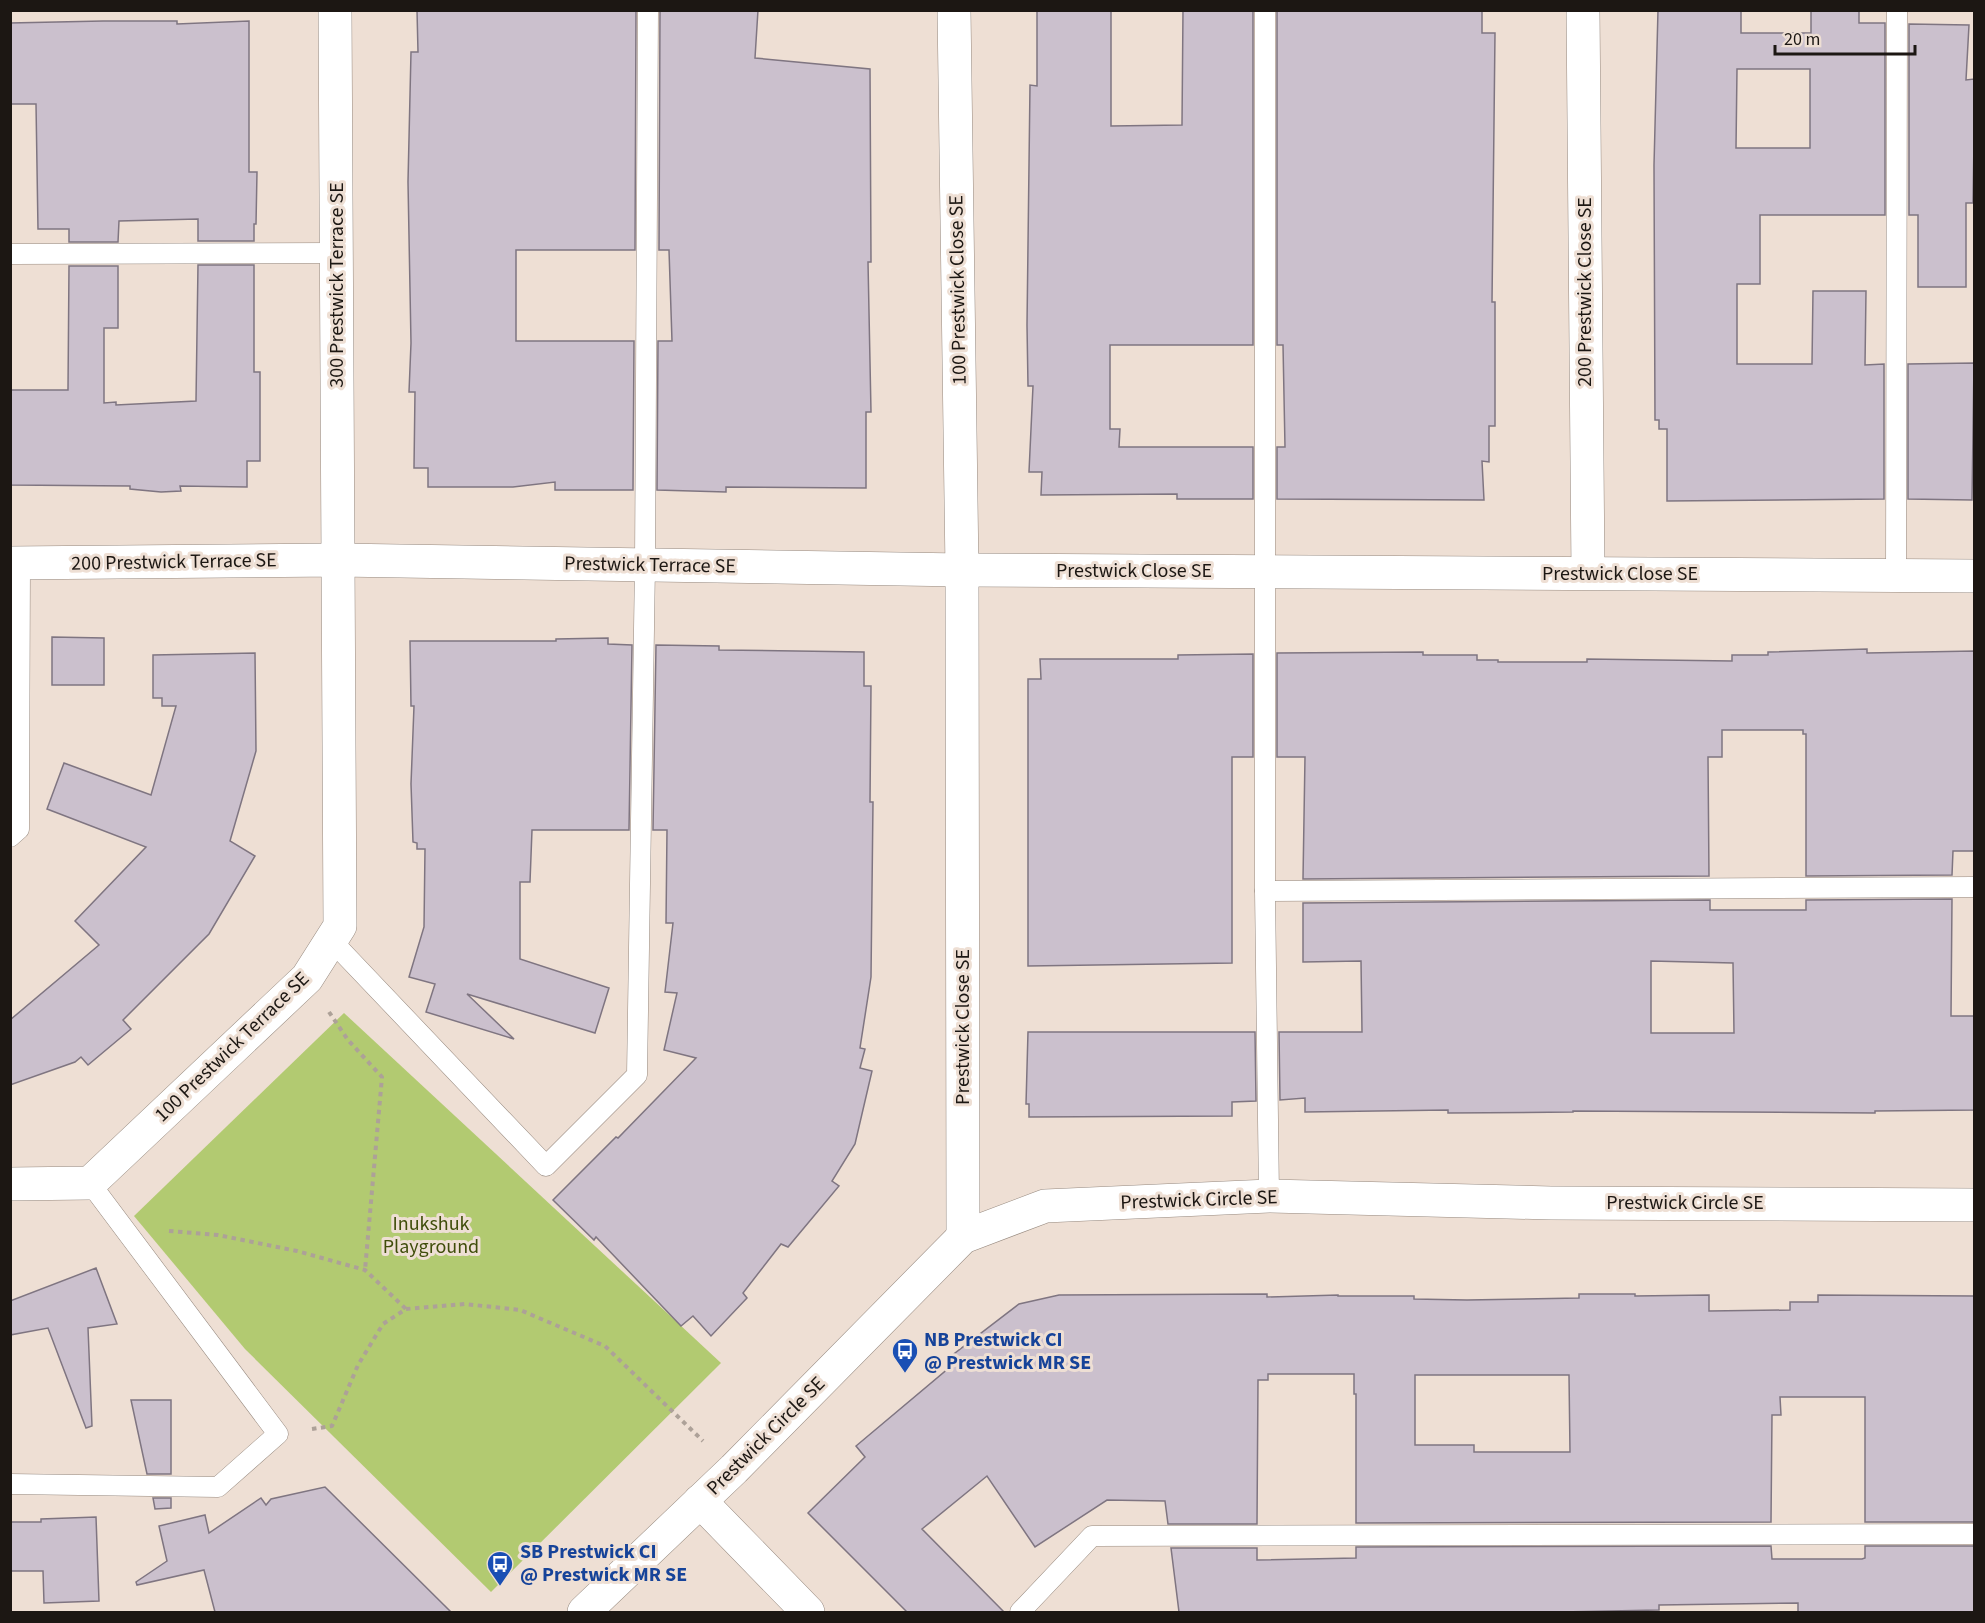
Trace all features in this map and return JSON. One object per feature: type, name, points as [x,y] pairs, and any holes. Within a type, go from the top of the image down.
[{"type":"street","name":"300 Prestwick Terrace SE","points":[[335,10],[338,560]]},
{"type":"street","name":"100 Prestwick Close SE","points":[[954,10],[962,570]]},
{"type":"street","name":"200 Prestwick Close SE","points":[[1583,10],[1588,573]]},
{"type":"street","name":"Prestwick Terrace SE","points":[[338,560],[962,570]]},
{"type":"street","name":"200 Prestwick Terrace SE","points":[[15,563],[338,560]]},
{"type":"street","name":"100 Prestwick Terrace SE","points":[[90,1183],[307,978],[340,926],[338,560]]},
{"type":"street","name":"Prestwick Close SE","points":[[963,1238],[962,570],[1974,576]]},
{"type":"street","points":[[10,1184],[90,1183]]},
{"type":"street","name":"Prestwick Circle SE","points":[[584,1612],[734,1469],[963,1238],[1045,1206],[1269,1197],[1551,1203],[1974,1205]]},
{"type":"street","points":[[700,1501],[808,1612]]},
{"type":"lane","points":[[331,940],[546,1166],[637,1075],[645,565],[648,10]]},
{"type":"lane","points":[[1265,10],[1265,891],[1269,1197]]},
{"type":"lane","points":[[1896,576],[1898,10]]},
{"type":"lane","points":[[10,254],[337,253]]},
{"type":"lane","points":[[10,837],[19,829],[15,563]]},
{"type":"lane","points":[[1265,891],[1974,887]]},
{"type":"lane","points":[[10,1484],[218,1487],[278,1434],[90,1183]]},
{"type":"lane","points":[[1020,1612],[1092,1536],[1974,1533]]},
{"type":"path","points":[[307,978],[348,1040],[382,1077],[365,1270]]},
{"type":"path","points":[[160,1230],[218,1235],[297,1251],[365,1270],[406,1309]]},
{"type":"path","points":[[278,1434],[332,1426],[358,1365],[383,1324],[406,1309],[465,1304],[520,1310],[605,1346],[734,1469]]},
{"type":"green space","name":"Inukshuk Playground","points":[[344,1013],[721,1363],[491,1592],[245,1349],[134,1216]]},
{"type":"building","points":[[417,10],[636,10],[635,250],[516,250],[516,341],[634,341],[633,490],[555,490],[555,482],[513,487],[428,487],[428,468],[414,468],[415,392],[409,392],[411,343],[408,182],[411,52],[418,52]]},
{"type":"building","points":[[660,10],[758,10],[755,58],[870,69],[871,262],[868,262],[871,412],[866,412],[866,488],[726,487],[726,492],[657,490],[658,341],[672,341],[669,250],[659,250]]},
{"type":"building","points":[[1037,10],[1111,10],[1111,126],[1182,125],[1183,10],[1253,10],[1253,345],[1110,345],[1110,429],[1120,429],[1119,447],[1253,447],[1253,499],[1177,499],[1177,494],[1041,495],[1042,472],[1029,472],[1033,386],[1028,386],[1027,325],[1030,85],[1037,86]]},
{"type":"building","points":[[1277,10],[1482,10],[1482,33],[1495,33],[1492,302],[1495,302],[1495,426],[1489,426],[1489,462],[1482,461],[1484,500],[1277,499],[1277,447],[1285,447],[1283,345],[1277,345]]},
{"type":"building","points":[[1658,10],[1741,10],[1741,33],[1811,33],[1811,10],[1859,10],[1859,23],[1885,23],[1885,215],[1760,215],[1760,284],[1737,284],[1737,364],[1812,364],[1813,291],[1866,291],[1865,365],[1884,364],[1884,499],[1667,501],[1667,429],[1659,429],[1659,420],[1655,420],[1654,165]],"holes":[[[1737,69],[1810,69],[1810,148],[1736,148]]]},
{"type":"building","points":[[177,21],[177,24],[249,21],[249,172],[257,172],[254,241],[198,241],[198,219],[119,221],[118,242],[69,242],[69,229],[38,229],[36,104],[10,104],[10,23]]},
{"type":"building","points":[[1909,24],[1969,25],[1966,80],[1974,79],[1974,141],[1973,203],[1966,203],[1966,287],[1918,287],[1918,215],[1909,215]]},
{"type":"building","points":[[198,265],[254,265],[254,372],[260,372],[260,461],[247,461],[247,487],[180,486],[181,491],[161,492],[130,489],[130,486],[10,485],[10,390],[68,390],[69,266],[118,266],[118,328],[104,328],[104,403],[116,402],[116,405],[196,401]]},
{"type":"building","points":[[1974,363],[1972,500],[1908,499],[1908,364]]},
{"type":"building","points":[[52,637],[104,638],[104,685],[52,685]]},
{"type":"building","points":[[608,638],[608,644],[632,645],[629,830],[532,830],[530,882],[520,882],[520,959],[609,988],[595,1033],[467,994],[514,1039],[426,1012],[435,984],[409,977],[424,927],[425,849],[417,849],[417,843],[413,842],[411,784],[414,706],[411,706],[410,641],[556,641],[556,639]]},
{"type":"building","points":[[656,645],[719,646],[719,650],[864,652],[864,686],[871,686],[870,802],[873,802],[871,977],[860,1048],[865,1049],[860,1068],[872,1071],[855,1144],[832,1181],[839,1186],[788,1247],[781,1244],[743,1293],[747,1298],[711,1336],[693,1316],[681,1326],[596,1237],[594,1240],[553,1200],[616,1137],[618,1138],[696,1058],[664,1050],[677,993],[665,992],[673,923],[666,923],[667,830],[653,830]]},
{"type":"building","points":[[1867,649],[1867,653],[1974,651],[1974,851],[1953,851],[1952,875],[1806,876],[1806,734],[1803,734],[1803,730],[1722,730],[1722,757],[1708,757],[1709,876],[1303,879],[1305,757],[1277,757],[1277,653],[1423,652],[1423,655],[1477,655],[1477,660],[1498,660],[1498,662],[1587,662],[1587,659],[1732,661],[1732,655]]},
{"type":"building","points":[[255,653],[256,751],[230,841],[255,856],[209,934],[123,1020],[131,1029],[88,1065],[81,1057],[75,1062],[10,1085],[10,1020],[99,945],[75,921],[146,847],[47,809],[64,763],[151,795],[176,706],[162,706],[162,698],[153,698],[153,655]]},
{"type":"building","points":[[1253,654],[1253,757],[1232,757],[1232,963],[1028,966],[1028,679],[1041,679],[1040,659],[1178,659],[1178,655]]},
{"type":"building","points":[[1952,899],[1951,1016],[1974,1016],[1974,1110],[1875,1111],[1875,1113],[1573,1111],[1448,1113],[1448,1110],[1305,1112],[1305,1098],[1280,1100],[1279,1032],[1362,1032],[1361,961],[1303,962],[1303,903],[1710,900],[1710,910],[1806,910],[1806,900]],"holes":[[[1651,961],[1733,963],[1734,1033],[1651,1033]]]},
{"type":"building","points":[[1028,1032],[1255,1032],[1256,1101],[1232,1102],[1232,1116],[1029,1117],[1029,1104],[1026,1104]]},
{"type":"building","points":[[96,1268],[117,1324],[88,1328],[92,1426],[86,1428],[48,1328],[10,1335],[10,1301]]},
{"type":"building","points":[[1267,1294],[1267,1297],[1414,1296],[1414,1299],[1467,1300],[1579,1298],[1579,1294],[1709,1295],[1709,1311],[1790,1310],[1790,1302],[1818,1302],[1818,1295],[1974,1296],[1974,1522],[1865,1522],[1865,1397],[1780,1397],[1781,1415],[1772,1415],[1771,1522],[1356,1523],[1354,1374],[1268,1374],[1268,1380],[1258,1380],[1257,1524],[1168,1524],[1165,1501],[1107,1500],[1035,1547],[987,1476],[922,1529],[1004,1612],[907,1612],[808,1513],[865,1457],[856,1446],[950,1367],[946,1360],[1019,1304],[1059,1295]],"holes":[[[1415,1375],[1569,1375],[1570,1452],[1474,1452],[1474,1445],[1415,1445]]]},
{"type":"building","points":[[131,1400],[171,1400],[171,1474],[147,1474]]},
{"type":"building","points":[[325,1487],[451,1612],[215,1612],[204,1570],[137,1585],[136,1582],[167,1561],[159,1526],[205,1515],[209,1533],[261,1498],[266,1505],[271,1499]]},
{"type":"building","points":[[153,1498],[171,1498],[171,1508],[155,1509]]},
{"type":"building","points":[[96,1517],[99,1601],[44,1603],[43,1571],[10,1571],[10,1522]]},
{"type":"building","points":[[1771,1546],[1772,1559],[1862,1559],[1865,1558],[1865,1546],[1974,1546],[1974,1612],[1798,1612],[1798,1603],[1659,1605],[1659,1610],[1560,1612],[1179,1612],[1171,1548],[1257,1548],[1257,1560],[1356,1558],[1356,1547]]},
{"type":"place","name":"NB Prestwick CI @ Prestwick MR SE","points":[[905,1374]]},
{"type":"place","name":"SB Prestwick CI @ Prestwick MR SE","points":[[500,1587]]}]
